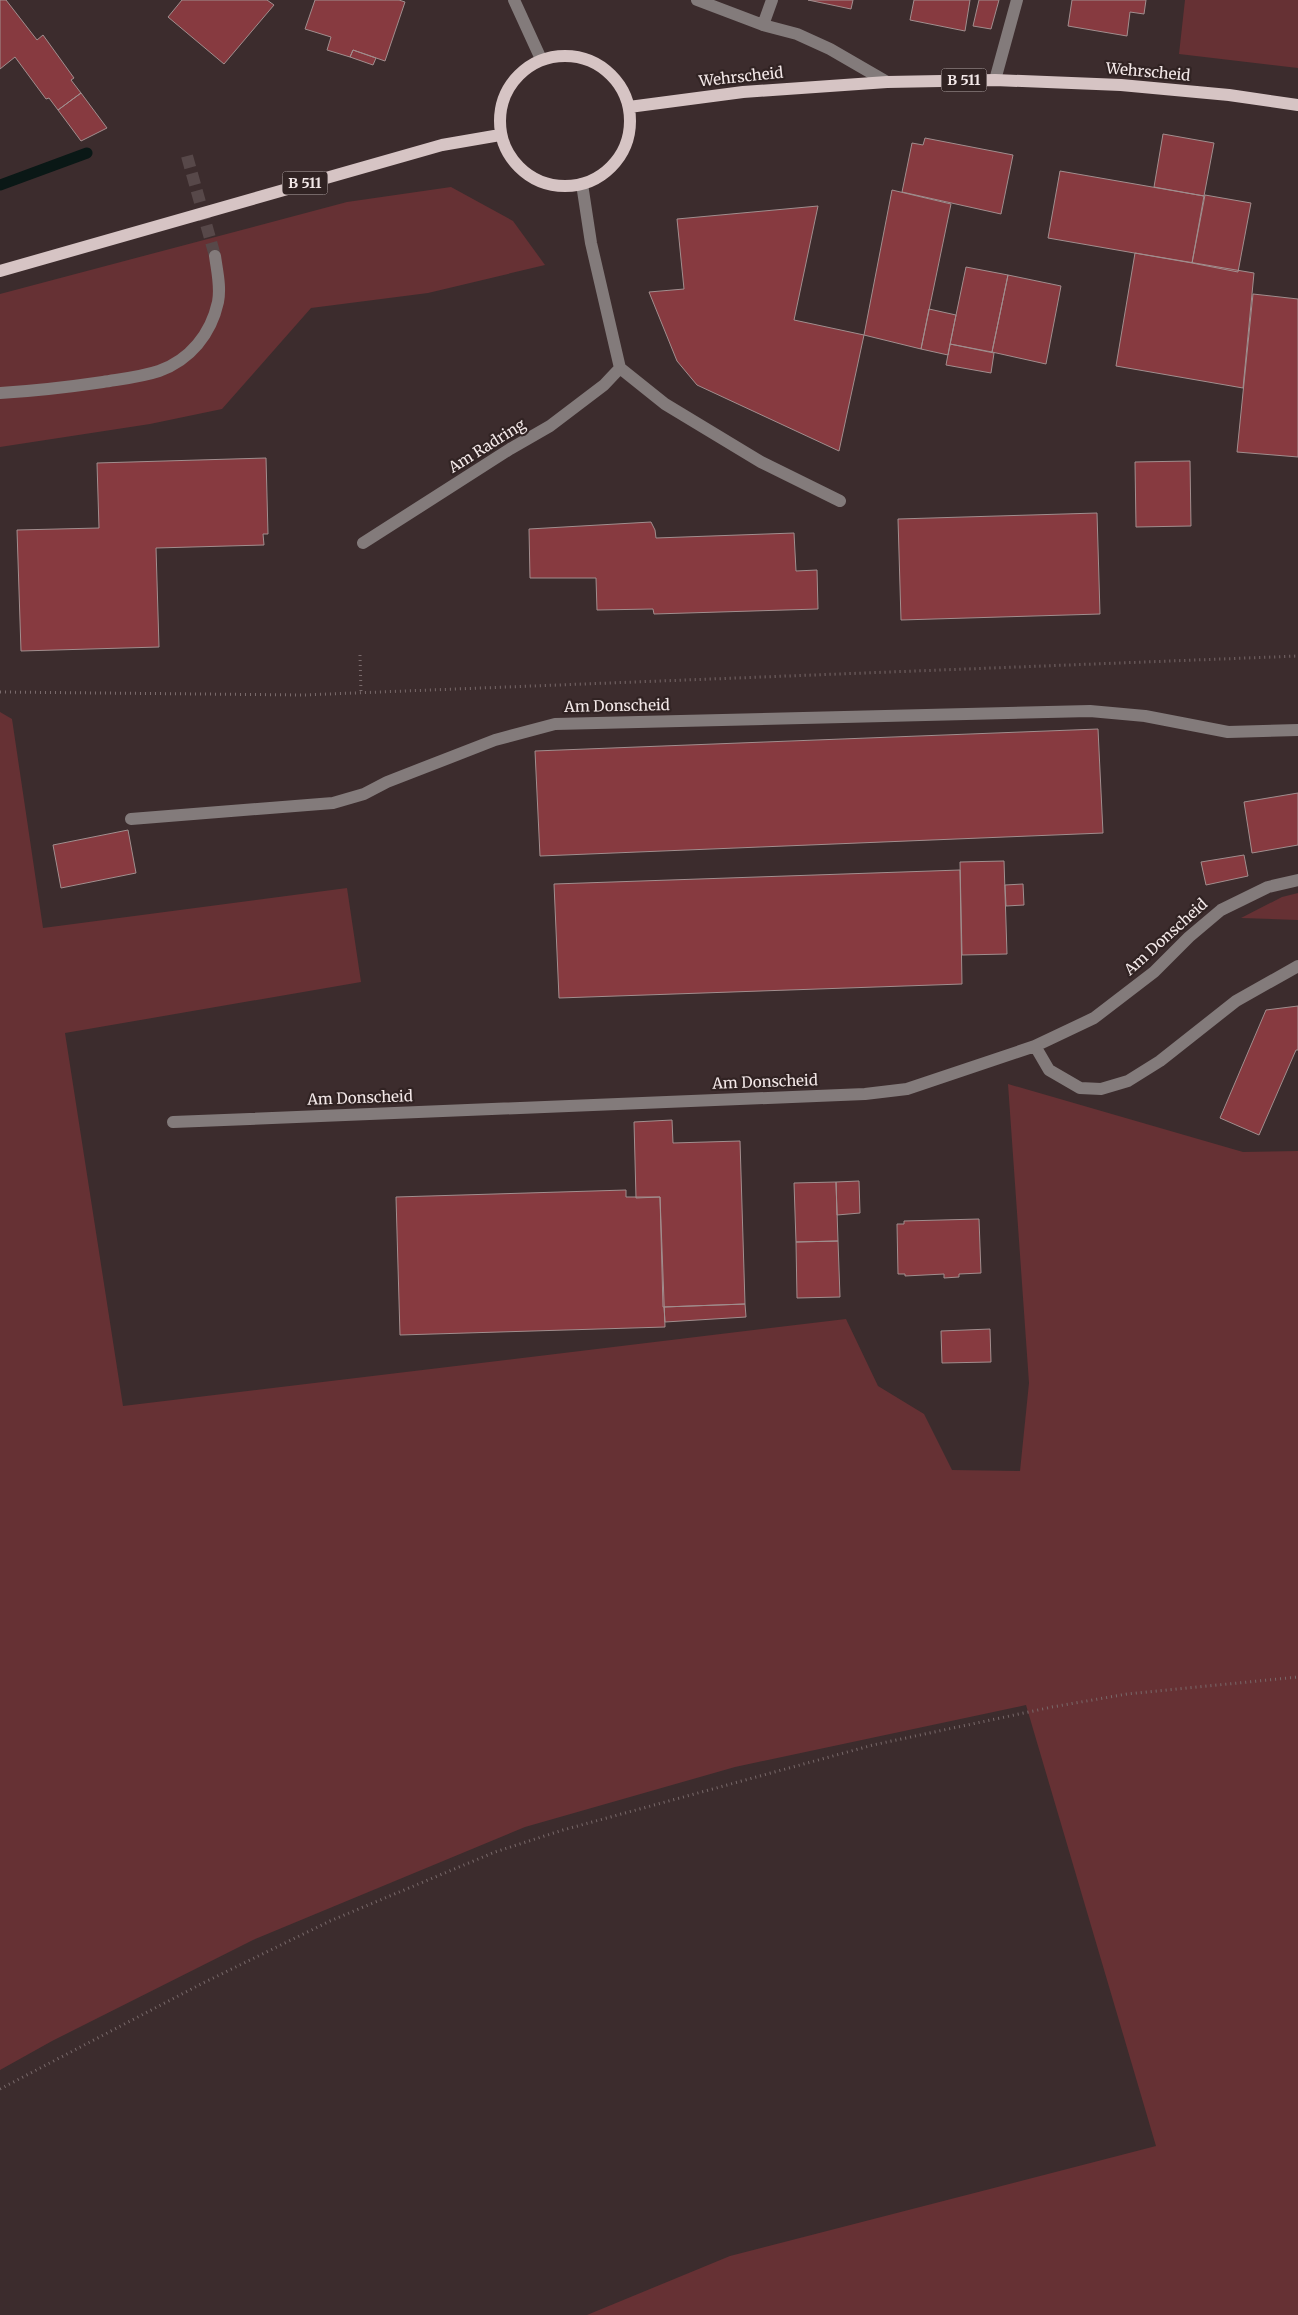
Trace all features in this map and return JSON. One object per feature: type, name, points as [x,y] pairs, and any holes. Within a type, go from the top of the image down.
[{"type":"main road","points":[[563,55],[586,58],[606,69],[621,86],[629,107],[631,127],[626,146],[616,163],[601,176],[582,184],[565,187],[547,184],[531,177],[517,166],[506,152],[500,135],[499,116],[503,98],[512,82],[525,68],[541,59],[563,55]]},
{"type":"main road","name":"Wehrscheid","points":[[629,107],[743,92],[887,82],[995,80],[1121,85],[1229,95],[1298,105]]},
{"type":"main road","name":"B 511","points":[[0,271],[424,150],[500,135]]},
{"type":"street","points":[[514,0],[541,59]]},
{"type":"street","points":[[697,0],[763,25],[798,34],[830,49],[887,82]]},
{"type":"street","points":[[763,25],[772,0]]},
{"type":"street","points":[[995,80],[1017,0]]},
{"type":"street","points":[[582,184],[590,243],[620,368],[665,404],[761,462],[840,502]]},
{"type":"street","points":[[0,393],[125,378],[158,371],[175,364],[189,354],[202,339],[215,310],[218,301],[219,279],[215,256]]},
{"type":"street","name":"Am Radring","points":[[363,543],[510,449],[556,422],[604,385],[620,368]]},
{"type":"street","name":"Am Donscheid","points":[[130,819],[333,803],[364,794],[388,782],[495,740],[555,724],[1090,711],[1145,716],[1228,732],[1298,730]]},
{"type":"street","name":"Am Donscheid","points":[[173,1122],[865,1094],[907,1089],[1035,1046],[1094,1018],[1154,972],[1189,937],[1221,910],[1268,887],[1298,880]]},
{"type":"street","points":[[1035,1046],[1049,1070],[1080,1088],[1101,1089],[1128,1081],[1160,1061],[1236,1001],[1298,966]]},
{"type":"path","points":[[360,655],[361,692]]},
{"type":"path","points":[[0,692],[303,695],[1298,656]]},
{"type":"path","points":[[0,2089],[194,1988],[330,1921],[495,1852],[563,1830],[873,1744],[1052,1707],[1128,1694],[1298,1677]]},
{"type":"shaded area","points":[[1185,0],[1298,0],[1298,68],[1179,54]]},
{"type":"shaded area","points":[[451,187],[513,221],[545,265],[428,293],[311,308],[222,409],[150,424],[0,447],[0,294],[347,202]]},
{"type":"shaded area","points":[[0,712],[12,719],[43,928],[347,888],[361,982],[65,1033],[123,1406],[846,1319],[878,1386],[924,1414],[952,1470],[1020,1471],[1029,1383],[1008,1084],[1243,1152],[1298,1151],[1298,2315],[587,2315],[730,2256],[1156,2146],[1026,1705],[735,1767],[525,1827],[253,1940],[52,2041],[0,2070]]},
{"type":"shaded area","points":[[1298,893],[1298,920],[1241,918],[1282,897]]},
{"type":"building","points":[[0,0],[6,0],[37,40],[43,35],[74,78],[71,80],[81,93],[58,110],[49,98],[46,99],[15,57],[0,69]]},
{"type":"building","points":[[182,0],[267,0],[274,5],[224,64],[168,17]]},
{"type":"building","points":[[315,0],[399,0],[405,2],[385,61],[353,50],[350,57],[327,50],[331,37],[305,29]]},
{"type":"building","points":[[808,0],[853,0],[851,9]]},
{"type":"building","points":[[914,0],[970,0],[965,31],[910,20]]},
{"type":"building","points":[[979,0],[999,0],[991,29],[973,26]]},
{"type":"building","points":[[1072,0],[1146,0],[1144,14],[1130,12],[1127,36],[1068,26]]},
{"type":"building","points":[[353,50],[376,58],[373,65],[350,57]]},
{"type":"building","points":[[81,93],[107,128],[81,141],[58,110]]},
{"type":"building","points":[[1163,134],[1214,143],[1204,196],[1154,187]]},
{"type":"building","points":[[925,138],[1013,155],[1001,214],[902,192],[912,143],[923,145]]},
{"type":"building","points":[[1060,171],[1204,196],[1192,263],[1048,238]]},
{"type":"building","points":[[892,190],[951,204],[921,349],[864,335]]},
{"type":"building","points":[[1205,195],[1251,203],[1238,272],[1192,263]]},
{"type":"building","points":[[818,206],[794,320],[864,335],[839,451],[697,385],[677,361],[649,292],[684,289],[677,219]]},
{"type":"building","points":[[1135,253],[1254,273],[1243,388],[1116,366]]},
{"type":"building","points":[[966,267],[1008,275],[992,352],[950,344]]},
{"type":"building","points":[[1008,275],[1061,286],[1046,364],[992,352]]},
{"type":"building","points":[[1253,294],[1298,299],[1298,457],[1237,452]]},
{"type":"building","points":[[929,309],[956,315],[948,355],[921,349]]},
{"type":"building","points":[[950,344],[994,353],[991,373],[946,365]]},
{"type":"building","points":[[266,458],[268,534],[263,534],[264,545],[156,548],[159,647],[21,651],[17,530],[99,528],[97,463]]},
{"type":"building","points":[[1190,461],[1191,526],[1136,527],[1135,462]]},
{"type":"building","points":[[1097,513],[1100,614],[901,620],[898,519]]},
{"type":"building","points":[[651,522],[656,538],[794,533],[796,571],[817,570],[818,609],[654,614],[653,609],[597,610],[596,578],[530,578],[529,529]]},
{"type":"building","points":[[1098,729],[1103,833],[540,856],[535,751]]},
{"type":"building","points":[[1298,793],[1298,845],[1252,853],[1244,802]]},
{"type":"building","points":[[128,830],[136,873],[61,888],[53,845]]},
{"type":"building","points":[[1244,855],[1248,876],[1206,885],[1201,862]]},
{"type":"building","points":[[1004,861],[1007,954],[962,955],[960,862]]},
{"type":"building","points":[[960,870],[962,984],[559,998],[554,884]]},
{"type":"building","points":[[1023,884],[1024,905],[1006,906],[1005,885]]},
{"type":"building","points":[[1298,1006],[1298,1050],[1296,1050],[1259,1135],[1220,1118],[1266,1010]]},
{"type":"building","points":[[672,1120],[673,1143],[740,1141],[745,1304],[663,1307],[660,1197],[636,1198],[634,1122]]},
{"type":"building","points":[[859,1181],[860,1213],[837,1215],[836,1182]]},
{"type":"building","points":[[836,1182],[838,1241],[796,1242],[794,1183]]},
{"type":"building","points":[[626,1190],[626,1197],[660,1197],[665,1327],[400,1335],[396,1197]]},
{"type":"building","points":[[979,1219],[981,1273],[959,1274],[959,1277],[944,1278],[944,1274],[905,1276],[905,1274],[898,1274],[897,1224],[904,1224],[904,1221]]},
{"type":"building","points":[[838,1241],[840,1297],[797,1298],[796,1242]]},
{"type":"building","points":[[745,1304],[746,1317],[665,1322],[664,1307]]},
{"type":"building","points":[[990,1329],[991,1362],[942,1363],[941,1331]]},
{"type":"waterway","points":[[0,185],[87,153]]},
{"type":"tunnel","points":[[187,156],[215,256]]}]
